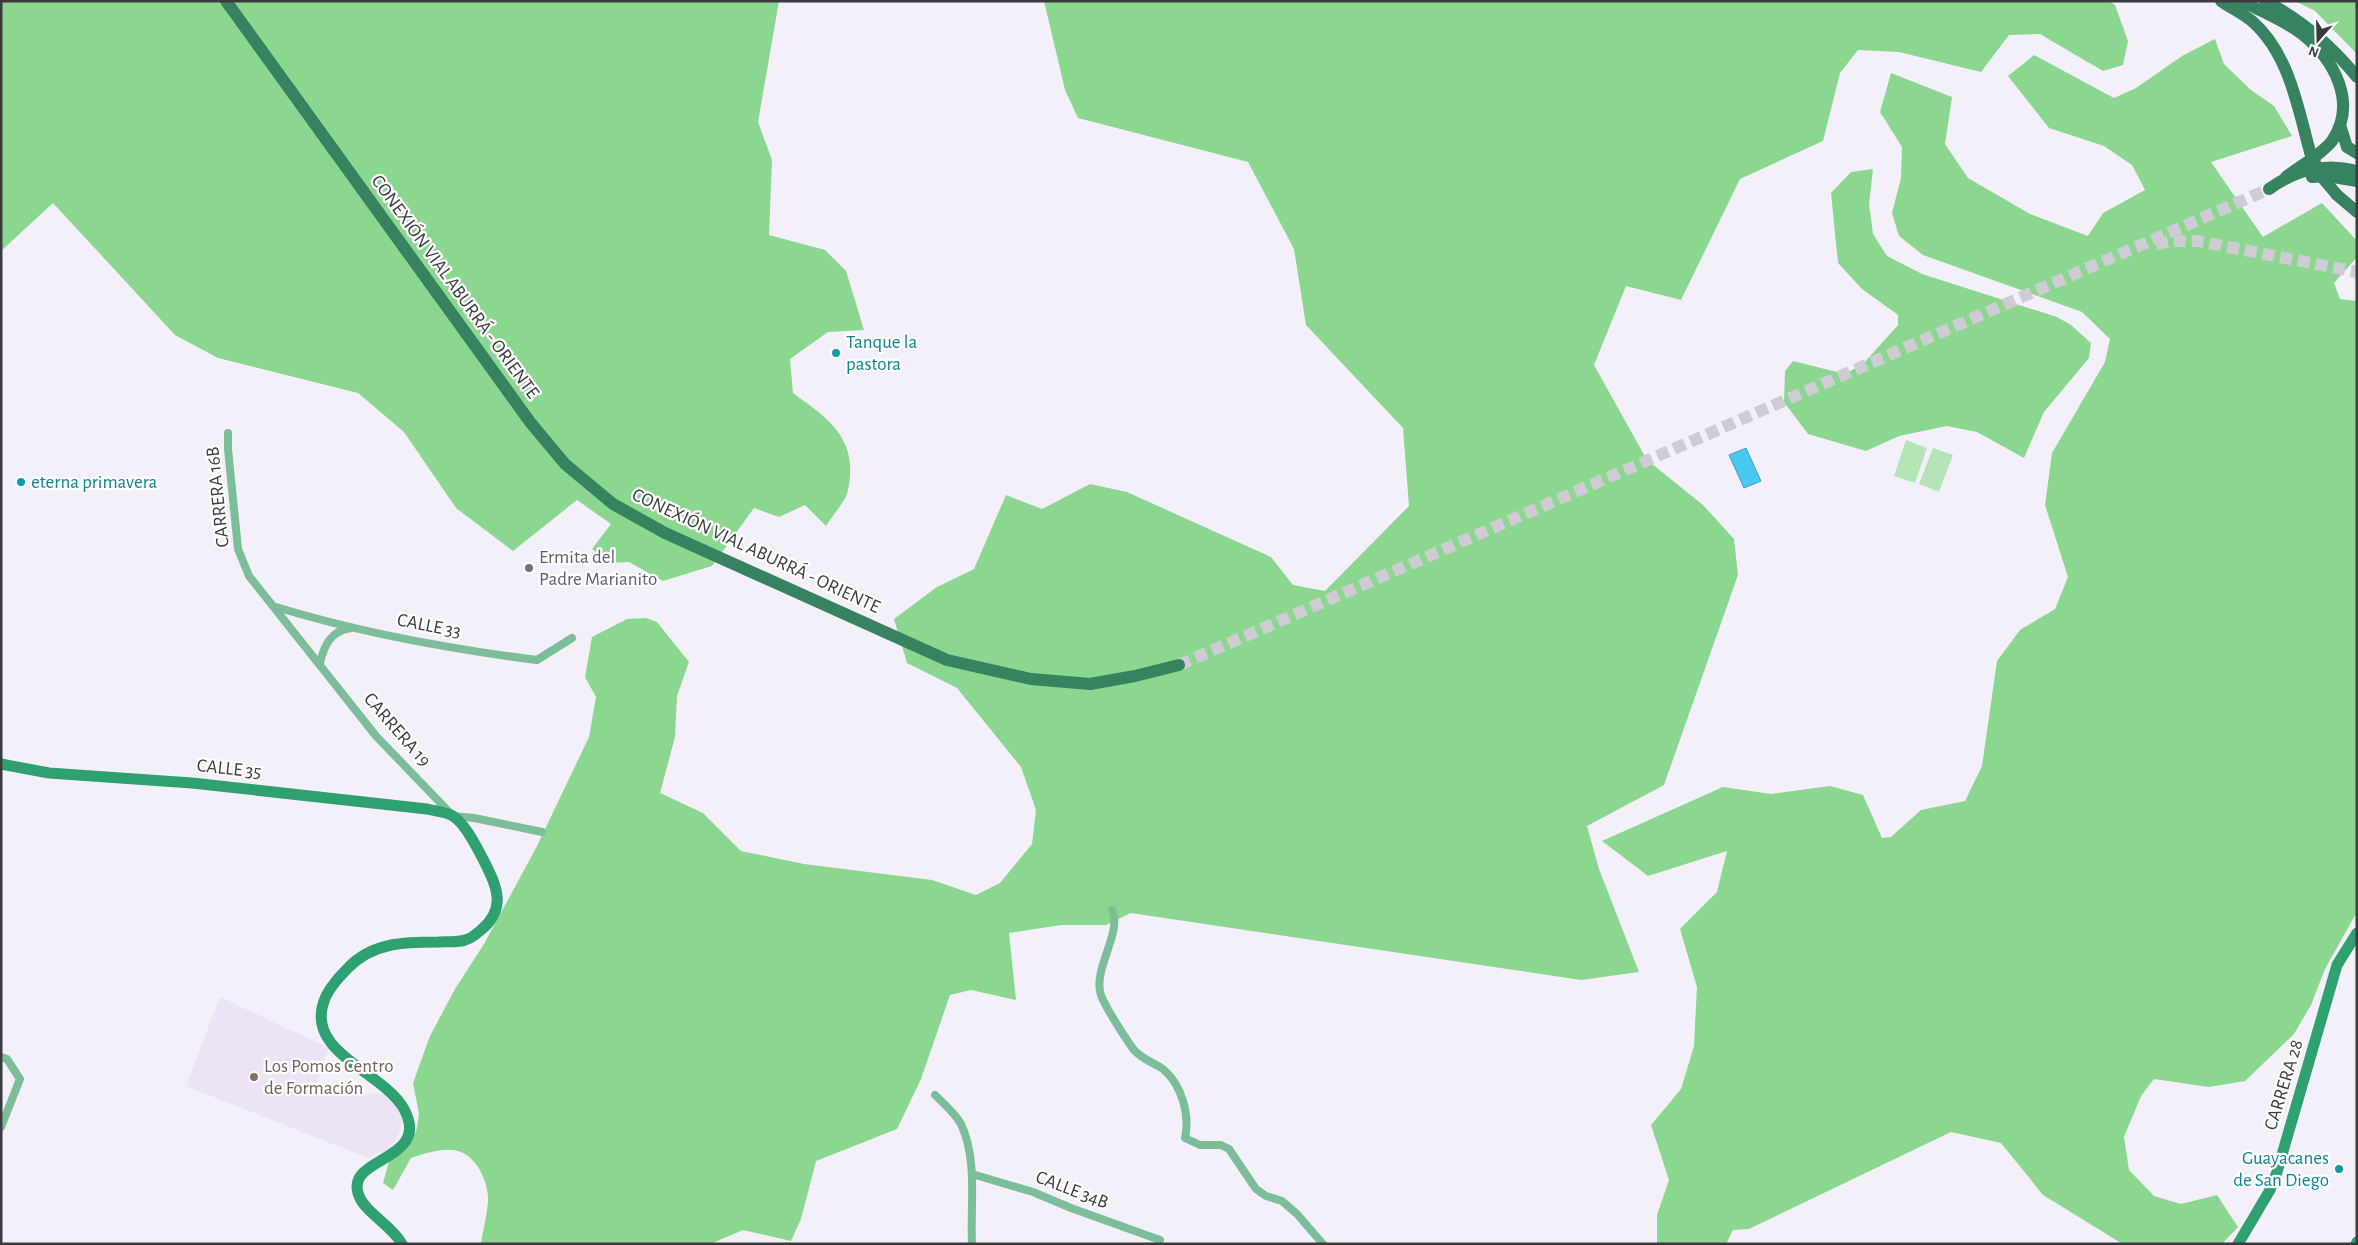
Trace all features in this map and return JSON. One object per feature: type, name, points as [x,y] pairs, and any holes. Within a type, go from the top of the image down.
[{"type":"main road","name":"CONEXIÓN VIAL ABURRÁ - ORIENTE","points":[[226,1],[530,422],[565,464],[613,504],[665,532],[947,660],[1031,679],[1090,684],[1135,676],[1179,665]]},
{"type":"main road","points":[[2221,1],[2253,22],[2272,44],[2290,78],[2310,152],[2321,176],[2357,212]]},
{"type":"main road","points":[[2240,1],[2301,33],[2334,68],[2343,84],[2347,102],[2341,128],[2324,149],[2269,189],[2312,177],[2328,176],[2357,181]]},
{"type":"main road","points":[[2265,1],[2308,27],[2326,42],[2357,77]]},
{"type":"main road","points":[[2341,128],[2348,147],[2357,154]]},
{"type":"main road","points":[[2286,176],[2308,169],[2327,167],[2343,167],[2357,171]]},
{"type":"street","name":"CARRERA 16B","points":[[228,433],[238,549],[249,576],[276,607]]},
{"type":"street","name":"CALLE 33","points":[[276,607],[355,628],[462,650],[537,660],[572,638]]},
{"type":"street","name":"CARRERA 19","points":[[276,607],[376,736],[453,816]]},
{"type":"street","points":[[320,663],[322,652],[330,638],[339,631],[355,628]]},
{"type":"street","name":"CALLE 35","points":[[1,764],[49,773],[200,784],[427,810],[453,816]]},
{"type":"street","points":[[453,816],[474,818],[542,832]]},
{"type":"street","points":[[402,1244],[396,1234],[364,1205],[357,1189],[358,1183],[370,1165],[393,1155],[402,1146],[409,1128],[408,1117],[403,1107],[382,1086],[331,1045],[322,1023],[321,1009],[325,998],[338,977],[359,956],[382,946],[406,942],[466,940],[486,926],[494,916],[498,904],[498,892],[472,840],[453,816]]},
{"type":"street","points":[[1112,910],[1114,925],[1103,966],[1100,994],[1135,1051],[1164,1070],[1174,1085],[1185,1106],[1188,1124],[1185,1138],[1200,1145],[1221,1146],[1229,1149],[1256,1189],[1266,1196],[1282,1202],[1298,1214],[1323,1244]]},
{"type":"street","name":"CARRERA 28","points":[[2238,1244],[2270,1190],[2277,1172],[2337,966],[2357,933]]},
{"type":"street","points":[[1,1127],[20,1079],[4,1058]]},
{"type":"street","points":[[935,1095],[960,1123],[967,1145],[972,1174],[972,1244]]},
{"type":"street","name":"CALLE 34B","points":[[972,1174],[1034,1192],[1071,1208],[1160,1240]]},
{"type":"shaded area","name":"Los Pomos Centro de Formación","points":[[220,997],[329,1048],[316,1083],[335,1091],[387,1094],[403,1118],[397,1139],[388,1149],[368,1158],[186,1086]]},
{"type":"green space","points":[[1,1],[779,1],[758,122],[772,160],[769,235],[825,250],[846,271],[864,330],[828,332],[790,359],[793,393],[829,422],[845,444],[849,457],[850,472],[845,499],[826,526],[805,505],[779,517],[754,508],[712,566],[663,581],[629,562],[609,563],[592,549],[611,524],[577,500],[513,551],[456,508],[404,432],[358,393],[218,358],[175,335],[53,203],[1,251]]},
{"type":"green space","points":[[1044,1],[2109,1],[2115,5],[2128,41],[2123,65],[2103,71],[2040,34],[2009,35],[1981,72],[1899,52],[1858,50],[1840,73],[1823,141],[1740,179],[1681,300],[1626,286],[1594,365],[1647,460],[1703,505],[1734,539],[1738,575],[1664,785],[1587,826],[1599,869],[1639,972],[1581,980],[1131,913],[1106,925],[1061,925],[1009,933],[1016,1000],[971,990],[950,995],[921,1079],[897,1129],[816,1161],[801,1219],[791,1241],[743,1230],[710,1244],[481,1244],[487,1212],[487,1187],[477,1166],[467,1155],[455,1150],[449,1150],[436,1151],[411,1158],[393,1190],[383,1183],[389,1162],[416,1132],[419,1114],[413,1083],[430,1036],[455,989],[484,944],[536,848],[589,737],[596,697],[585,677],[592,637],[627,619],[646,618],[657,622],[689,662],[677,696],[675,737],[660,793],[703,813],[741,851],[804,864],[932,880],[976,895],[1000,883],[1032,844],[1036,810],[1021,767],[957,688],[907,663],[894,619],[937,587],[974,569],[1006,495],[1042,509],[1090,484],[1127,492],[1271,557],[1293,585],[1325,591],[1409,506],[1403,428],[1306,325],[1294,249],[1248,162],[1078,118],[1065,90]]},
{"type":"green space","points":[[2295,1],[2357,1],[2357,54],[2315,11]]},
{"type":"green space","points":[[2215,39],[2224,64],[2251,90],[2274,106],[2292,136],[2211,162],[2263,237],[2322,203],[2357,241],[2357,257],[2334,283],[2340,299],[2357,301],[2357,912],[2325,969],[2311,1005],[2294,1034],[2245,1081],[2209,1087],[2154,1079],[2141,1096],[2124,1137],[2129,1170],[2154,1196],[2181,1204],[2217,1195],[2238,1227],[2222,1244],[2121,1243],[2043,1195],[2001,1143],[1951,1132],[1749,1229],[1733,1230],[1726,1244],[1657,1244],[1657,1215],[1669,1180],[1651,1125],[1681,1089],[1694,1046],[1697,987],[1680,929],[1717,892],[1727,851],[1648,876],[1602,841],[1723,787],[1771,794],[1830,786],[1863,795],[1882,838],[1891,837],[1921,810],[1965,801],[1982,766],[1997,661],[2020,630],[2055,609],[2068,577],[2045,505],[2052,453],[2105,362],[2110,339],[2082,312],[1923,255],[1899,236],[1892,213],[1901,178],[1902,147],[1880,112],[1891,73],[1952,97],[1945,144],[1968,178],[2030,214],[2088,236],[2103,213],[2145,190],[2132,165],[2104,146],[2049,128],[2008,76],[2034,55],[2114,98],[2136,88],[2182,56]]},
{"type":"green space","points":[[1873,169],[1869,204],[1873,234],[1887,256],[1922,274],[2057,317],[2071,325],[2091,343],[2089,358],[2044,412],[2024,458],[1977,432],[1947,426],[1899,436],[1866,451],[1808,434],[1784,402],[1785,371],[1793,361],[1845,374],[1864,363],[1898,325],[1898,315],[1862,289],[1838,263],[1831,193],[1851,172]]},
{"type":"green space","points":[[1906,440],[1927,448],[1915,483],[1894,476]]},
{"type":"green space","points":[[1933,448],[1953,455],[1939,492],[1919,484]]},
{"type":"water","points":[[1746,448],[1761,481],[1744,488],[1729,455]]},
{"type":"tunnel","points":[[1179,665],[2269,189]]},
{"type":"tunnel","points":[[2156,244],[2173,241],[2198,241],[2357,272]]},
{"type":"place","name":"Tanque la pastora","points":[[836,353]]},
{"type":"place","name":"eterna primavera","points":[[21,482]]},
{"type":"place","name":"Ermita del Padre Marianito","points":[[529,568]]},
{"type":"place","name":"Los Pomos Centro de Formación","points":[[254,1077]]},
{"type":"place","name":"Guayacanes de San Diego","points":[[2339,1169]]}]
